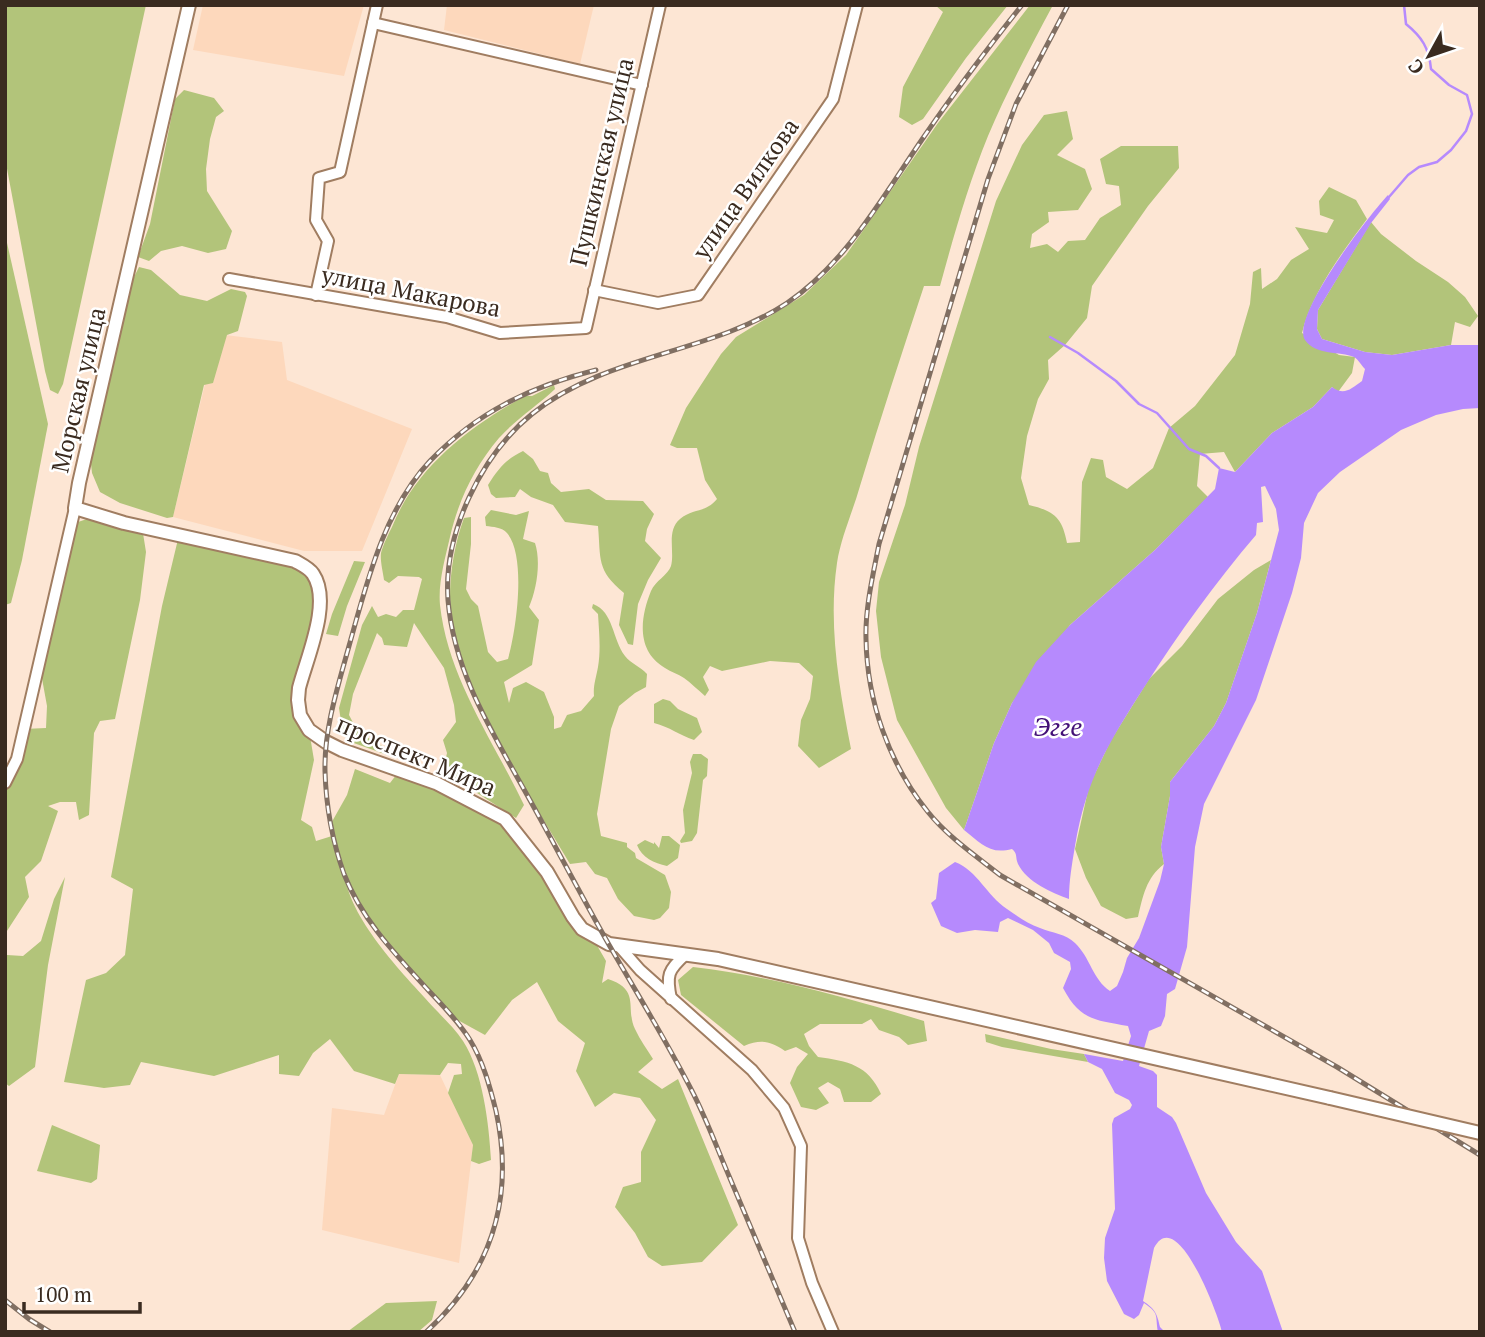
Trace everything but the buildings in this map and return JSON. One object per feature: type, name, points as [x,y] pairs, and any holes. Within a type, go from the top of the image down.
[{"type":"main road","name":"Морская улица","points":[[75,508],[189,5]]},
{"type":"main road","name":"проспект Мира","points":[[75,508],[105,518],[295,561],[309,569],[321,592],[321,607],[299,688],[300,715],[309,730],[342,750],[436,783],[505,819],[547,872],[582,929],[609,944],[718,959],[1480,1133]]},
{"type":"street","points":[[316,295],[328,241],[316,220],[319,178],[340,172],[377,5]]},
{"type":"street","name":"Пушкинская улица","points":[[586,328],[660,5]]},
{"type":"street","name":"улица Вилкова","points":[[594,290],[657,303],[698,295],[832,99],[857,5]]},
{"type":"street","points":[[373,23],[642,85]]},
{"type":"street","name":"улица Макарова","points":[[229,279],[447,317],[500,333],[586,328]]},
{"type":"street","name":"Морская улица","points":[[5,783],[17,759],[75,508]]},
{"type":"street","points":[[619,946],[671,999],[752,1070],[785,1108],[801,1146],[798,1238],[812,1283],[833,1332]]},
{"type":"street","points":[[671,999],[667,980],[673,966],[687,954]]},
{"type":"shaded area","points":[[203,5],[364,5],[344,76],[193,50]]},
{"type":"shaded area","points":[[447,5],[594,5],[580,64],[444,30]]},
{"type":"shaded area","points":[[217,334],[282,342],[287,380],[412,429],[362,551],[304,551],[173,517]]},
{"type":"shaded area","points":[[399,1074],[440,1075],[473,1145],[459,1263],[322,1230],[332,1108],[384,1115]]},
{"type":"green space","points":[[5,5],[146,5],[63,384],[58,394],[50,390],[45,371],[5,158]]},
{"type":"green space","points":[[935,5],[1008,5],[923,119],[912,125],[899,117],[903,87],[943,12]]},
{"type":"green space","points":[[1030,5],[1053,5],[988,136],[956,229],[940,286],[924,286],[841,544],[835,586],[834,633],[851,749],[819,768],[798,746],[801,720],[810,699],[813,676],[799,663],[770,661],[722,671],[710,666],[703,677],[709,690],[705,696],[649,653],[643,633],[644,612],[653,587],[671,566],[673,529],[680,519],[717,499],[705,480],[697,448],[677,448],[670,445],[686,408],[721,354],[736,337],[804,295],[846,255],[938,123]]},
{"type":"green space","points":[[184,90],[214,98],[224,111],[216,117],[210,139],[206,169],[207,191],[232,231],[226,249],[208,253],[182,246],[161,251],[149,261],[138,257],[150,224],[175,99]]},
{"type":"green space","points":[[1067,111],[1073,139],[1057,155],[1085,169],[1092,189],[1078,210],[1048,212],[1049,222],[1032,234],[1030,248],[1047,244],[1058,252],[1068,241],[1085,240],[1100,218],[1121,205],[1119,186],[1106,184],[1100,159],[1121,146],[1178,146],[1179,168],[1148,206],[1092,286],[1087,318],[1065,345],[1048,360],[1049,379],[1038,399],[1027,436],[1021,478],[1029,505],[1056,516],[1067,543],[1080,542],[1082,482],[1091,458],[1103,460],[1106,477],[1127,489],[1153,468],[1169,428],[1195,406],[1235,355],[1250,304],[1253,272],[1261,268],[1262,289],[1277,279],[1291,260],[1309,249],[1295,227],[1327,233],[1334,220],[1320,215],[1319,201],[1329,187],[1356,200],[1367,219],[1320,288],[1302,333],[1339,355],[1355,357],[1352,373],[1338,392],[1332,387],[1313,407],[1272,433],[1235,472],[1224,452],[1200,454],[1197,486],[1208,497],[1155,550],[1070,625],[1012,703],[994,743],[964,830],[946,808],[897,720],[881,657],[876,611],[879,582],[905,505],[919,447],[996,201],[1022,145],[1044,115]]},
{"type":"green space","points":[[1371,222],[1381,234],[1448,282],[1465,297],[1478,316],[1470,327],[1455,322],[1451,345],[1392,355],[1365,352],[1322,339],[1317,329],[1318,310]]},
{"type":"green space","points":[[5,234],[48,424],[22,560],[11,603],[5,605]]},
{"type":"green space","points":[[139,267],[151,270],[180,295],[207,301],[231,289],[245,292],[247,296],[238,331],[227,335],[213,383],[204,385],[173,517],[167,518],[120,503],[100,492],[92,473],[90,455],[130,285]]},
{"type":"green space","points":[[554,385],[555,389],[499,438],[475,472],[453,524],[440,588],[440,605],[452,658],[473,708],[524,805],[516,818],[443,771],[447,753],[443,740],[456,722],[454,705],[444,668],[414,623],[407,647],[384,645],[377,633],[353,694],[349,715],[358,732],[394,753],[390,756],[351,742],[342,728],[339,708],[362,625],[372,606],[378,617],[386,614],[396,617],[403,610],[414,610],[422,579],[398,576],[389,583],[384,580],[381,556],[384,543],[402,505],[430,467],[465,435],[525,396],[532,396]]},
{"type":"green space","points":[[523,451],[533,459],[540,471],[548,473],[551,483],[561,492],[589,489],[606,500],[643,501],[654,514],[645,541],[661,558],[638,604],[633,645],[628,644],[619,625],[624,593],[604,570],[598,526],[565,522],[553,505],[531,497],[520,489],[515,497],[496,498],[491,494],[488,485],[495,474],[507,461]]},
{"type":"green space","points":[[491,510],[516,515],[529,511],[523,539],[535,543],[538,558],[536,584],[529,607],[539,620],[532,665],[504,682],[509,703],[513,688],[526,682],[544,692],[554,717],[554,729],[561,727],[567,715],[581,711],[594,696],[600,647],[598,614],[592,608],[593,604],[609,619],[625,656],[647,674],[646,687],[619,706],[611,729],[597,814],[601,836],[627,843],[636,858],[665,875],[671,892],[669,908],[660,918],[654,920],[634,916],[618,899],[607,878],[595,874],[586,862],[570,864],[514,770],[478,699],[454,630],[450,597],[451,577],[464,518],[471,517],[466,589],[478,606],[488,652],[497,662],[508,659],[518,594],[517,559],[507,533],[500,528],[486,526],[485,517]]},
{"type":"green space","points":[[96,516],[142,527],[146,552],[140,600],[115,719],[100,721],[94,733],[89,815],[79,820],[76,802],[60,802],[48,806],[58,811],[41,861],[25,877],[29,897],[5,934],[5,783],[24,729],[46,728],[47,706],[39,662],[72,524]]},
{"type":"green space","points":[[179,535],[295,561],[321,592],[299,688],[314,760],[301,820],[312,827],[316,841],[332,836],[329,827],[347,795],[355,769],[390,783],[400,770],[494,811],[591,935],[606,961],[602,983],[608,979],[625,988],[635,1029],[653,1059],[638,1072],[662,1089],[678,1079],[738,1225],[702,1262],[662,1266],[648,1257],[635,1233],[615,1207],[623,1187],[641,1182],[641,1152],[656,1120],[640,1098],[614,1093],[595,1107],[576,1071],[585,1043],[558,1021],[537,982],[512,1000],[485,1035],[454,1018],[396,956],[360,907],[345,876],[349,894],[358,912],[382,949],[457,1033],[470,1054],[484,1099],[491,1160],[479,1164],[471,1161],[473,1145],[448,1093],[454,1075],[462,1074],[461,1064],[448,1063],[440,1075],[399,1074],[395,1084],[354,1071],[330,1039],[313,1053],[299,1076],[279,1074],[279,1055],[214,1076],[141,1062],[130,1085],[104,1088],[64,1082],[86,980],[106,973],[125,955],[133,889],[111,877],[162,606]]},
{"type":"green space","points":[[1271,560],[1257,613],[1226,703],[1214,726],[1170,782],[1161,847],[1164,864],[1149,881],[1138,917],[1126,919],[1101,906],[1075,849],[1089,786],[1111,740],[1149,679],[1182,646],[1218,599]]},
{"type":"green space","points":[[354,561],[365,562],[338,636],[326,634],[332,614]]},
{"type":"green space","points":[[663,699],[697,718],[702,732],[694,740],[654,723],[654,704]]},
{"type":"green space","points":[[693,754],[701,754],[708,759],[707,776],[703,780],[697,833],[692,841],[681,843],[685,833],[683,810],[692,773],[690,762]]},
{"type":"green space","points":[[662,836],[669,836],[680,845],[678,858],[667,866],[649,859],[637,845],[645,840],[654,842],[659,848]]},
{"type":"green space","points":[[65,877],[48,965],[35,1067],[9,1086],[5,1083],[5,951],[7,955],[23,956],[41,941],[54,899]]},
{"type":"green space","points":[[693,967],[781,982],[924,1021],[927,1041],[908,1045],[899,1037],[879,1030],[871,1019],[862,1024],[820,1024],[804,1034],[818,1057],[856,1066],[870,1077],[881,1094],[871,1102],[844,1102],[840,1089],[828,1082],[818,1088],[829,1103],[816,1110],[801,1107],[790,1083],[797,1067],[808,1054],[796,1047],[785,1051],[765,1042],[744,1046],[681,995],[678,980]]},
{"type":"green space","points":[[985,1034],[1084,1054],[1088,1062],[1002,1047],[986,1042]]},
{"type":"green space","points":[[52,1125],[100,1145],[97,1179],[91,1183],[37,1171]]},
{"type":"green space","points":[[437,1301],[432,1320],[418,1332],[347,1332],[386,1303]]},
{"type":"water","name":"Эгге","points":[[1388,195],[1390,199],[1371,223],[1318,310],[1317,329],[1322,339],[1365,352],[1392,355],[1451,345],[1480,345],[1480,408],[1436,415],[1401,430],[1340,472],[1318,493],[1304,523],[1301,558],[1292,593],[1256,700],[1204,804],[1195,847],[1187,947],[1175,989],[1167,994],[1161,1026],[1149,1031],[1139,1066],[1157,1075],[1157,1107],[1176,1123],[1206,1193],[1236,1242],[1262,1271],[1283,1332],[1222,1332],[1205,1286],[1185,1250],[1174,1240],[1163,1238],[1154,1248],[1143,1301],[1156,1315],[1144,1303],[1139,1315],[1134,1319],[1124,1314],[1107,1281],[1105,1238],[1115,1209],[1112,1124],[1114,1118],[1132,1105],[1129,1100],[1115,1093],[1102,1069],[1088,1062],[1084,1054],[1123,1061],[1131,1036],[1128,1026],[1097,1020],[1076,1007],[1063,988],[1071,969],[1070,962],[1054,953],[1049,943],[1033,930],[1008,918],[1000,922],[998,932],[975,930],[957,933],[941,926],[931,903],[936,899],[939,873],[955,862],[970,871],[1000,903],[1019,917],[1071,940],[1104,986],[1110,991],[1117,986],[1127,958],[1139,938],[1160,881],[1164,864],[1161,847],[1170,782],[1214,726],[1226,703],[1257,613],[1279,530],[1276,509],[1265,486],[1261,487],[1263,522],[1257,523],[1256,535],[1171,647],[1120,725],[1101,762],[1092,781],[1080,822],[1069,899],[1048,890],[1027,876],[1012,849],[991,849],[964,830],[994,743],[1012,703],[1036,662],[1070,625],[1155,550],[1215,489],[1219,468],[1235,472],[1272,433],[1313,407],[1332,387],[1344,391],[1362,381],[1365,369],[1357,359],[1315,349],[1305,340],[1304,328],[1309,310],[1334,266]]},
{"type":"water","points":[[1156,1315],[1160,1327],[1163,1330],[1158,1332]]},
{"type":"waterway","points":[[1389,197],[1408,175],[1419,167],[1437,162],[1451,150],[1466,131],[1472,114],[1467,95],[1449,85],[1431,69],[1424,44],[1406,24],[1404,5]]},
{"type":"waterway","points":[[1050,337],[1078,353],[1116,381],[1139,404],[1157,413],[1189,449],[1206,456],[1219,468]]},
{"type":"railway","points":[[795,1332],[692,1091],[491,730],[468,680],[452,628],[448,600],[452,549],[459,523],[482,473],[497,451],[532,414],[561,394],[592,379],[757,320],[787,303],[827,269],[862,228],[945,106],[1022,5]]},
{"type":"railway","points":[[1068,5],[1016,104],[988,179],[879,544],[868,603],[866,639],[871,685],[883,731],[902,773],[928,812],[953,838],[1000,875],[1337,1067],[1480,1155]]},
{"type":"railway","points":[[426,1332],[449,1309],[467,1284],[482,1259],[493,1232],[500,1203],[502,1174],[496,1111],[489,1084],[470,1040],[451,1014],[381,936],[351,891],[333,836],[327,797],[325,755],[329,724],[370,572],[389,524],[414,480],[448,444],[486,415],[528,393],[596,370]]},
{"type":"railway","points":[[5,1300],[50,1332]]}]
